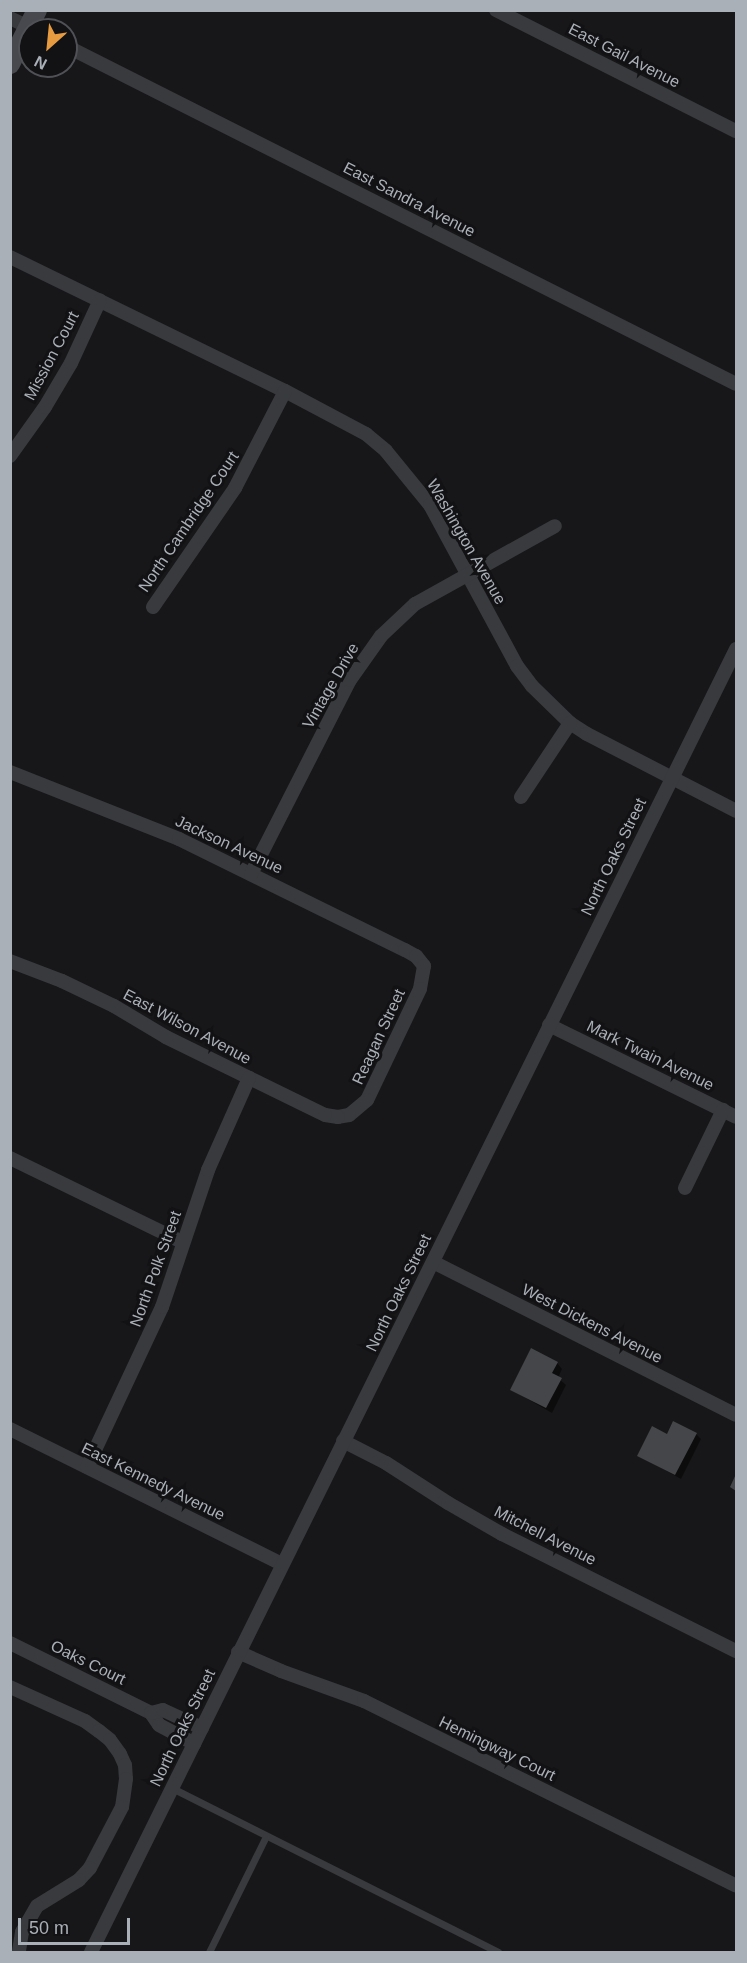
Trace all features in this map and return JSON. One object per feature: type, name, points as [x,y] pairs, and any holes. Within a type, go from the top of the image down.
[{"type":"street","name":"East Gail Avenue","points":[[496,10],[736,131]]},
{"type":"street","points":[[10,64],[18,49]]},
{"type":"street","name":"East Sandra Avenue","points":[[78,52],[736,384]]},
{"type":"street","name":"Washington Avenue","points":[[10,257],[285,391],[366,434],[386,451],[430,505],[517,666],[532,686],[570,723],[618,752],[736,811]]},
{"type":"street","name":"Mission Court","points":[[10,456],[45,407],[71,363],[100,300]]},
{"type":"street","name":"North Cambridge Court","points":[[153,607],[235,488],[285,391]]},
{"type":"street","name":"Vintage Drive","points":[[251,874],[341,696],[365,656],[381,636],[415,604],[555,526]]},
{"type":"street","name":"North Oaks Street","points":[[93,1952],[238,1652],[736,649]]},
{"type":"street","points":[[521,797],[570,723]]},
{"type":"street","name":"Jackson Avenue","points":[[10,772],[179,839],[405,950],[416,956],[423,966]]},
{"type":"street","name":"East Wilson Avenue","points":[[10,961],[114,1006],[166,1037],[324,1115],[349,1115]]},
{"type":"street","name":"Reagan Street","points":[[349,1115],[367,1100],[420,989],[423,966]]},
{"type":"street","name":"Mark Twain Avenue","points":[[549,1025],[736,1117]]},
{"type":"street","name":"North Polk Street","points":[[87,1467],[162,1306],[182,1242],[222,1135],[249,1078]]},
{"type":"street","points":[[685,1188],[723,1110]]},
{"type":"street","points":[[10,1158],[182,1242]]},
{"type":"street","name":"West Dickens Avenue","points":[[433,1262],[736,1415]]},
{"type":"street","name":"East Kennedy Avenue","points":[[10,1429],[282,1564]]},
{"type":"street","name":"Mitchell Avenue","points":[[344,1441],[386,1463],[502,1534],[736,1651]]},
{"type":"street","name":"Oaks Court","points":[[10,1643],[151,1713],[159,1725],[194,1744]]},
{"type":"street","name":"Hemingway Court","points":[[238,1652],[281,1671],[364,1701],[736,1887]]},
{"type":"street","points":[[10,1687],[85,1721],[99,1731],[110,1740],[120,1754],[125,1765],[126,1779],[122,1807],[95,1860],[80,1880],[38,1906],[22,1932],[19,1953]]},
{"type":"street","name":"Oaks Court","points":[[151,1713],[163,1710],[202,1728]]},
{"type":"lane","points":[[172,1788],[498,1953]]},
{"type":"lane","points":[[209,1953],[266,1836]]},
{"type":"building","points":[[531,1348],[558,1362],[552,1373],[562,1378],[546,1408],[510,1390]]},
{"type":"building","points":[[673,1421],[697,1433],[675,1475],[637,1456],[652,1426],[667,1434]]},
{"type":"building","points":[[736,1474],[736,1491],[730,1487]]}]
